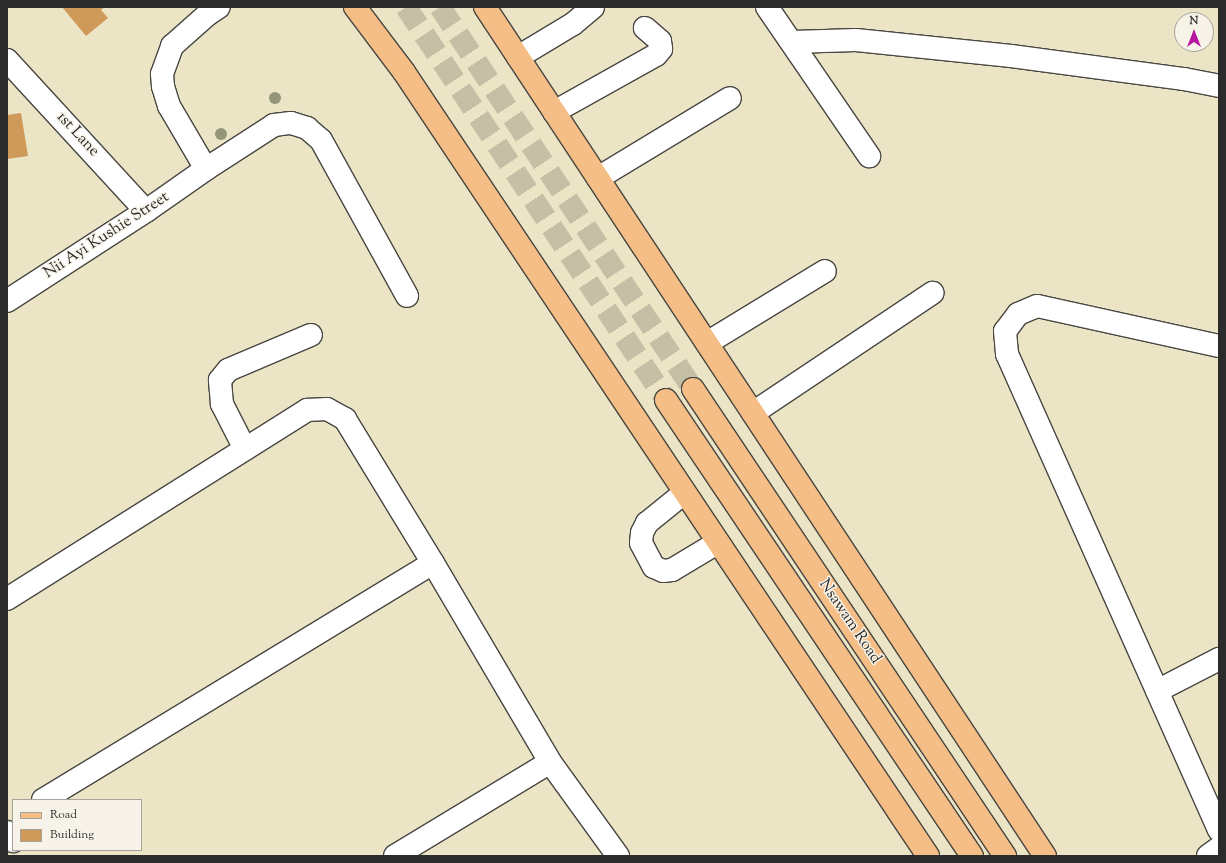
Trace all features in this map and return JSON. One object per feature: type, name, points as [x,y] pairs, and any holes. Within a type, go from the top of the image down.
[{"type":"main road","points":[[355,7],[404,72],[928,856]]},
{"type":"main road","points":[[485,7],[1045,856]]},
{"type":"main road","name":"Nsawam Road","points":[[693,389],[1005,856]]},
{"type":"main road","name":"Nsawam Road","points":[[666,400],[972,856]]},
{"type":"street","points":[[518,57],[573,24],[593,7]]},
{"type":"street","points":[[767,7],[869,156]]},
{"type":"street","points":[[206,169],[169,106],[163,86],[162,74],[172,46],[209,10]]},
{"type":"street","points":[[554,112],[656,55],[662,49],[660,41],[644,28]]},
{"type":"street","points":[[792,42],[863,41],[1019,57],[1184,79],[1219,86]]},
{"type":"street","name":"1st Lane","points":[[7,60],[146,211]]},
{"type":"street","points":[[598,178],[730,98]]},
{"type":"street","name":"Nii Ayi Kushie Street","points":[[7,301],[146,211],[206,169],[274,125],[292,123],[307,128],[321,140],[407,296]]},
{"type":"street","points":[[707,343],[825,271]]},
{"type":"street","points":[[753,413],[932,293]]},
{"type":"street","points":[[1219,346],[1037,306],[1018,314],[1005,331],[1007,354],[1219,830]]},
{"type":"street","points":[[245,449],[222,404],[219,389],[220,380],[228,370],[311,335]]},
{"type":"street","points":[[7,600],[307,410],[327,409],[345,419],[433,563],[550,762],[618,856]]},
{"type":"street","points":[[684,493],[647,523],[642,533],[641,543],[654,567],[663,571],[672,570],[718,543]]},
{"type":"street","points":[[45,799],[433,563]]},
{"type":"street","points":[[1157,691],[1219,659]]},
{"type":"street","points":[[394,856],[550,762]]},
{"type":"street","points":[[1208,856],[1219,848]]},
{"type":"building","points":[[62,7],[105,7],[101,10],[108,18],[86,36]]},
{"type":"building","points":[[21,113],[28,156],[7,159],[7,115]]},
{"type":"tunnel","points":[[406,7],[666,400]]},
{"type":"tunnel","points":[[440,7],[693,389]]}]
